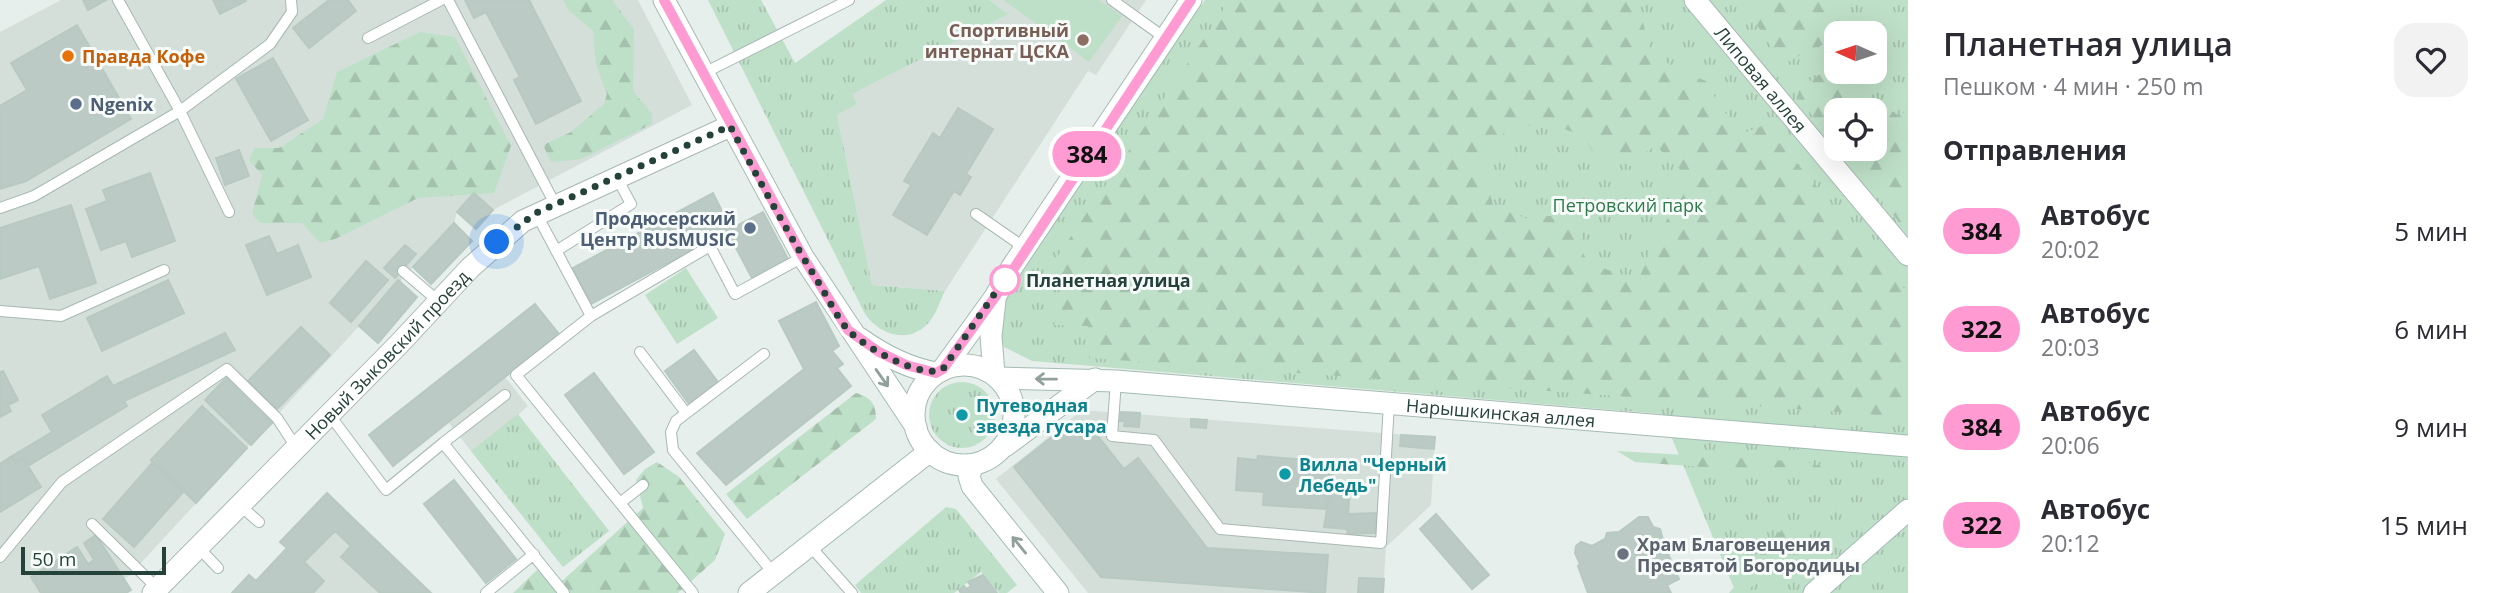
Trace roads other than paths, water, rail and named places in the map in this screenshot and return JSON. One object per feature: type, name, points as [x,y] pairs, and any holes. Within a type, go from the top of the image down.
[{"type":"street","points":[[664,0],[803,257],[848,330],[930,451],[942,460],[972,465],[988,459],[1105,380]]},
{"type":"street","points":[[916,427],[914,409],[920,392],[940,371],[995,297],[1191,0]]},
{"type":"street","name":"Липовая аллея","points":[[1695,0],[1908,255]]},
{"type":"street","name":"Новый Зыковский проезд","points":[[156,591],[437,300],[510,230],[555,204],[730,126]]},
{"type":"street","points":[[995,297],[991,336],[996,376]]},
{"type":"street","points":[[848,330],[879,352],[906,365],[940,371],[962,365],[982,368],[996,376],[1010,394],[1014,413],[1011,433],[1001,450]]},
{"type":"street","name":"Нарышкинская аллея","points":[[996,376],[1105,380],[1908,446]]},
{"type":"street","points":[[749,593],[930,451]]},
{"type":"street","points":[[972,465],[969,476],[972,486],[1058,593]]},
{"type":"street","points":[[1814,593],[1908,510]]},
{"type":"lane","points":[[118,0],[180,111],[229,212]]},
{"type":"lane","points":[[0,208],[34,196],[180,111],[270,44],[292,12],[291,0]]},
{"type":"lane","points":[[368,38],[441,0]]},
{"type":"lane","points":[[448,0],[555,204]]},
{"type":"lane","points":[[702,74],[849,0]]},
{"type":"lane","points":[[1112,0],[1166,38]]},
{"type":"lane","points":[[556,251],[631,204],[617,178]]},
{"type":"lane","points":[[536,213],[592,316]]},
{"type":"lane","points":[[976,214],[1025,248]]},
{"type":"lane","points":[[693,593],[516,375],[592,316],[710,246],[735,293],[803,257]]},
{"type":"lane","points":[[0,311],[61,316],[164,270]]},
{"type":"lane","points":[[403,271],[437,300]]},
{"type":"lane","points":[[640,352],[686,413]]},
{"type":"lane","points":[[764,354],[676,421],[671,432],[673,450],[774,574]]},
{"type":"lane","points":[[0,557],[62,482],[227,369],[277,418],[296,447]]},
{"type":"lane","points":[[1105,380],[1112,436],[1154,440],[1220,529],[1367,541],[1381,542],[1389,403]]},
{"type":"lane","points":[[329,414],[386,490],[505,396]]},
{"type":"lane","points":[[443,443],[564,593]]},
{"type":"lane","points":[[620,503],[643,485]]},
{"type":"lane","points":[[238,504],[259,522]]},
{"type":"lane","points":[[92,524],[156,591]]},
{"type":"lane","points":[[197,546],[218,568]]},
{"type":"lane","points":[[810,546],[852,593]]},
{"type":"lane","points":[[486,593],[534,554]]},
{"type":"place","name":"Спортивный интернат ЦСКА","points":[[1083,40]]},
{"type":"place","name":"Правда Кофе","points":[[68,56]]},
{"type":"place","name":"Ngenix","points":[[76,104]]},
{"type":"place","name":"Продюсерский Центр RUSMUSIC","points":[[750,228]]},
{"type":"place","name":"Планетная улица","points":[[1005,280]]},
{"type":"place","name":"Путеводная звезда гусара","points":[[962,415]]},
{"type":"place","name":"Вилла \"Черный Лебедь\"","points":[[1285,474]]},
{"type":"place","name":"Храм Благовещения Пресвятой Богородицы","points":[[1623,554]]},
{"type":"park label","name":"Петровский парк","points":[[1628,205]]}]
